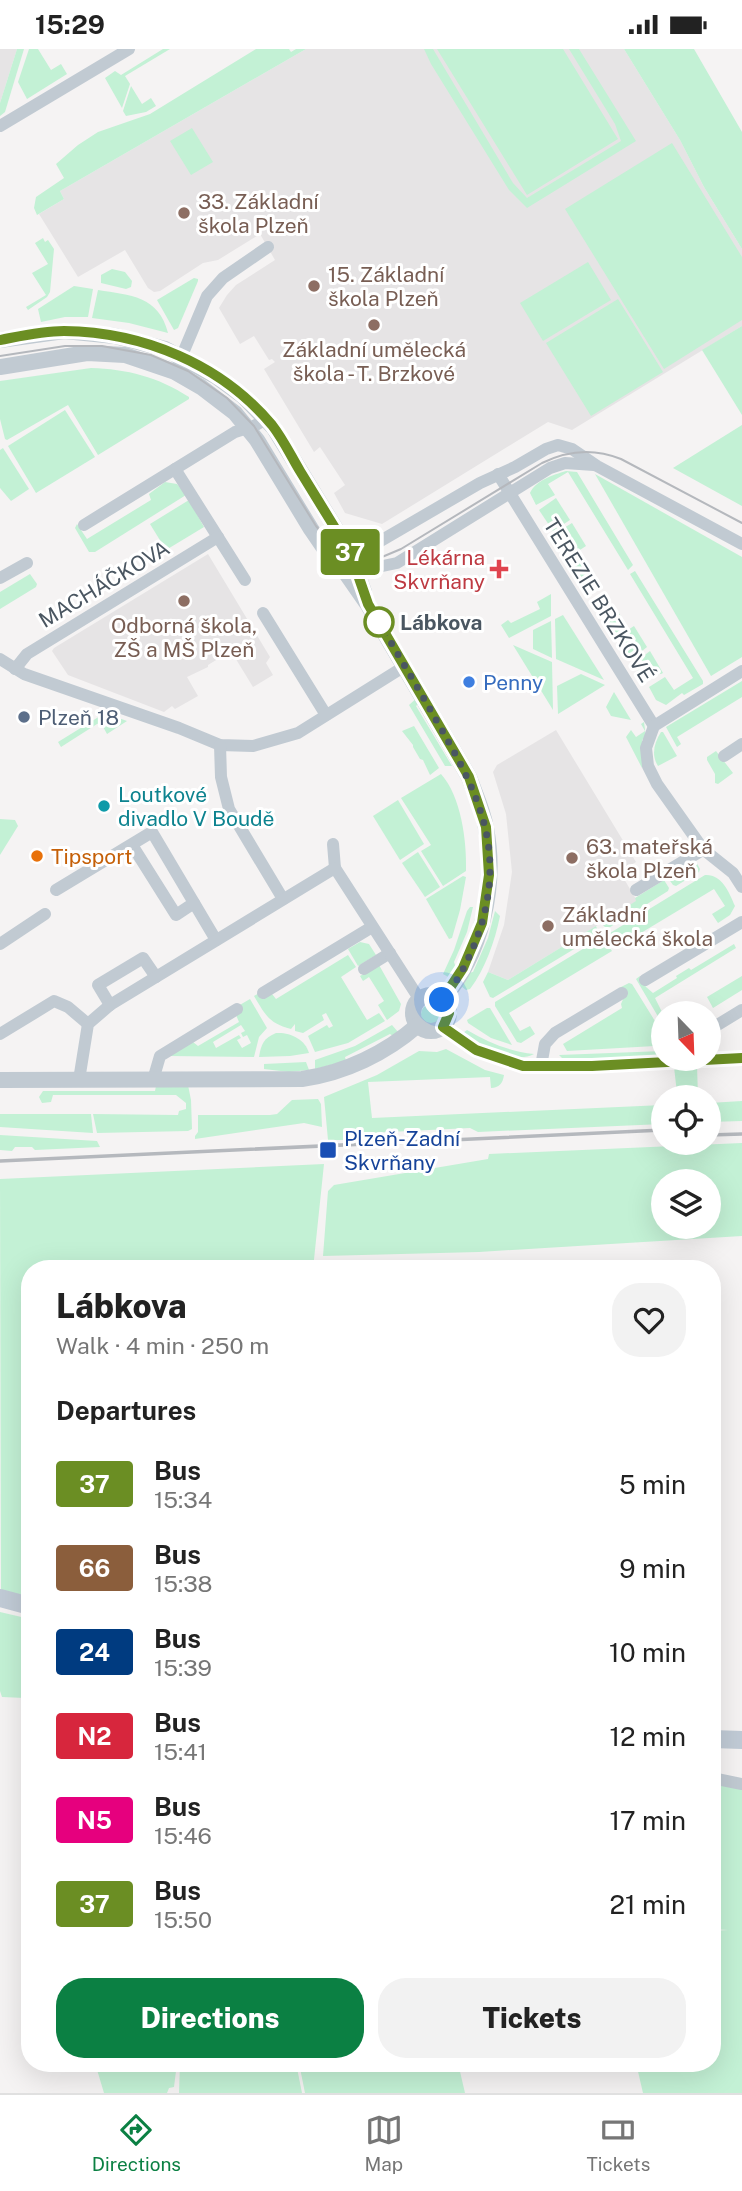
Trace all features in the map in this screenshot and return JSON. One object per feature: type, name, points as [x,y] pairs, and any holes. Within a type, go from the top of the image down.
[{"type":"main road","points":[[0,1598],[21,1604]]},
{"type":"main road","points":[[721,1739],[742,1740]]},
{"type":"street","points":[[0,126],[129,49]]},
{"type":"street","points":[[175,372],[207,296],[232,271],[268,247]]},
{"type":"street","points":[[0,339],[46,332],[95,334],[134,340],[182,356],[243,396],[274,428],[359,567]]},
{"type":"street","points":[[0,367],[86,353],[109,353],[139,358],[175,372],[201,387],[235,413],[248,428],[311,529],[368,604],[469,777],[483,815],[489,851],[487,899],[482,923],[463,968],[442,1000]]},
{"type":"street","points":[[83,525],[235,432],[266,419]]},
{"type":"street","points":[[368,604],[359,578],[359,567],[364,555],[377,543],[498,474],[558,445],[572,449],[597,466],[742,544]]},
{"type":"street","points":[[336,559],[359,567],[373,568],[397,562],[550,468],[565,463],[597,466]]},
{"type":"street","points":[[176,468],[244,580]]},
{"type":"street","name":"TEREZIE BRZKOVÉ","points":[[498,474],[654,726]]},
{"type":"street","points":[[340,534],[362,545],[377,543]]},
{"type":"street","name":"MACHÁČKOVA","points":[[15,669],[27,654],[218,537]]},
{"type":"street","points":[[0,578],[27,563]]},
{"type":"street","points":[[263,613],[326,715]]},
{"type":"street","points":[[0,659],[24,674],[220,745],[260,745],[298,733],[405,666]]},
{"type":"street","points":[[742,671],[654,726],[646,748],[648,767],[657,784],[704,849],[733,873],[742,887]]},
{"type":"street","points":[[724,756],[742,744]]},
{"type":"street","points":[[220,745],[221,777],[229,809],[284,899]]},
{"type":"street","points":[[56,890],[152,832],[216,940]]},
{"type":"street","points":[[333,844],[335,868],[420,1000]]},
{"type":"street","points":[[132,845],[176,915],[194,903]]},
{"type":"street","points":[[636,890],[704,849]]},
{"type":"street","points":[[79,1080],[88,1024],[110,1005],[335,868]]},
{"type":"street","points":[[0,944],[45,914]]},
{"type":"street","points":[[645,980],[742,922]]},
{"type":"street","points":[[263,993],[372,927]]},
{"type":"street","points":[[364,969],[390,953]]},
{"type":"street","points":[[110,1005],[98,985],[143,958],[156,977]]},
{"type":"street","points":[[541,1066],[545,1044],[555,1033],[622,993]]},
{"type":"street","points":[[431,996],[442,1000],[449,1013],[443,1027],[430,1031],[418,1025],[414,1012],[420,1000],[431,996]]},
{"type":"street","points":[[0,1034],[54,1001],[68,1007],[88,1024]]},
{"type":"street","points":[[153,1080],[160,1056],[237,1009]]},
{"type":"street","points":[[721,1023],[742,1010]]},
{"type":"street","points":[[0,1080],[285,1080],[314,1077],[357,1064],[405,1036],[418,1025]]},
{"type":"street","points":[[443,1027],[476,1050],[523,1066],[592,1066],[742,1058]]},
{"type":"street","points":[[721,1780],[742,1784]]},
{"type":"shaded area","points":[[0,49],[17,49],[0,103]]},
{"type":"shaded area","points":[[306,49],[624,49],[742,249],[742,326],[572,430],[548,422],[382,524],[345,513],[334,493],[345,485],[320,447],[314,452],[264,369],[275,362],[269,360],[254,336],[240,344],[219,308],[236,285],[275,260],[260,234],[218,260],[203,263],[160,291],[154,292],[148,288],[125,250],[78,277],[39,214],[64,199],[60,191]]},
{"type":"shaded area","name":"Odborná škola, ZŠ a MŠ Plzeň","points":[[208,554],[270,657],[266,663],[273,675],[253,687],[231,651],[187,677],[198,696],[164,712],[68,675],[52,651],[54,648]]},
{"type":"shaded area","name":"63. mateřská škola Plzeň","points":[[556,730],[636,862],[620,872],[637,901],[508,980],[488,972],[504,925],[512,872],[506,814],[493,772],[497,765]]},
{"type":"green space","points":[[17,49],[24,49],[5,112],[0,116],[0,103]]},
{"type":"green space","points":[[29,49],[38,49],[51,70],[61,64],[67,74],[27,99],[18,82]]},
{"type":"green space","points":[[163,49],[170,49],[125,76],[130,84],[122,108],[105,78],[115,71],[121,75]]},
{"type":"green space","points":[[256,49],[289,49],[291,52],[306,49],[60,191],[64,199],[37,215],[34,208],[36,197],[64,178],[56,164],[78,145],[98,132],[150,114]]},
{"type":"green space","points":[[424,49],[433,49],[513,183],[527,198],[621,141],[615,124],[569,49],[579,49],[636,141],[527,208],[509,190]]},
{"type":"green space","points":[[437,49],[563,49],[618,139],[527,195]]},
{"type":"green space","points":[[624,49],[694,49],[742,132],[742,249],[704,187],[680,140]]},
{"type":"green space","points":[[131,86],[142,104],[151,98],[156,106],[146,112],[126,116],[123,111]]},
{"type":"green space","points":[[192,128],[213,162],[191,175],[170,141]]},
{"type":"green space","points":[[672,143],[742,257],[742,320],[664,369],[565,209]]},
{"type":"green space","points":[[43,238],[45,242],[48,240],[54,249],[50,292],[28,310],[26,307],[46,295],[32,273],[48,264],[35,243]]},
{"type":"green space","points":[[588,262],[611,300],[543,341],[520,303]]},
{"type":"green space","points":[[112,269],[125,272],[132,281],[131,287],[126,289],[101,283],[101,275]]},
{"type":"green space","points":[[194,278],[198,281],[178,328],[174,330],[157,300]]},
{"type":"green space","points":[[74,286],[93,289],[88,317],[65,317],[41,322],[38,309]]},
{"type":"green space","points":[[98,290],[132,296],[150,304],[158,311],[168,333],[129,323],[92,318]]},
{"type":"green space","points":[[618,299],[663,372],[591,416],[546,343]]},
{"type":"green space","points":[[742,326],[742,415],[702,350]]},
{"type":"green space","points":[[91,368],[142,375],[166,384],[189,399],[98,455],[68,405],[5,439],[0,419],[0,381]]},
{"type":"green space","points":[[65,410],[95,457],[36,493],[8,446]]},
{"type":"green space","points":[[742,425],[742,506],[673,468]]},
{"type":"green space","points":[[3,448],[29,489],[11,501],[0,488],[0,450]]},
{"type":"green space","points":[[566,471],[577,472],[633,565],[628,570],[568,472],[548,484],[555,495],[536,505],[530,493],[533,488],[545,479]]},
{"type":"green space","points":[[595,474],[742,557],[742,657],[711,676]]},
{"type":"green space","points":[[165,482],[177,484],[186,495],[95,552],[89,552],[75,528],[77,524],[87,539],[151,500],[149,494]]},
{"type":"green space","points":[[556,498],[570,520],[553,531],[539,510]]},
{"type":"green space","points":[[189,500],[204,527],[166,550],[150,524]]},
{"type":"green space","points":[[572,523],[586,546],[569,557],[554,534]]},
{"type":"green space","points":[[581,553],[595,575],[583,582],[570,561]]},
{"type":"green space","points":[[635,571],[703,681],[703,684],[684,695],[682,693],[666,705],[656,700],[649,687],[665,677],[674,690],[693,678],[630,574]]},
{"type":"green space","points":[[30,574],[37,584],[36,587],[0,609],[0,592]]},
{"type":"green space","points":[[551,594],[551,616],[509,638],[501,625],[540,609],[537,602]]},
{"type":"green space","points":[[613,604],[627,626],[616,633],[602,612]]},
{"type":"green space","points":[[563,615],[604,680],[556,659],[555,619]]},
{"type":"green space","points":[[551,621],[552,658],[533,649],[533,630]]},
{"type":"green space","points":[[634,626],[647,647],[632,659],[617,637]]},
{"type":"green space","points":[[513,645],[552,662],[553,710]]},
{"type":"green space","points":[[650,651],[663,673],[639,672],[633,664]]},
{"type":"green space","points":[[581,674],[605,685],[558,714],[557,686]]},
{"type":"green space","points":[[742,681],[742,697],[677,737],[681,744],[677,747],[666,727]]},
{"type":"green space","points":[[614,692],[631,720],[611,716],[606,707]]},
{"type":"green space","points":[[418,697],[419,703],[416,706],[452,766],[445,766],[409,705]]},
{"type":"green space","points":[[105,713],[127,721],[107,734],[101,723],[97,724],[61,747],[58,742]]},
{"type":"green space","points":[[644,722],[646,737],[642,740],[642,768],[626,737],[631,730],[636,737],[645,731],[641,724]]},
{"type":"green space","points":[[414,726],[439,768],[430,775],[423,760],[402,731]]},
{"type":"green space","points":[[661,732],[677,756],[658,766],[654,749]]},
{"type":"green space","points":[[716,751],[733,773],[718,784],[715,783],[715,774],[707,760],[707,757]]},
{"type":"green space","points":[[441,774],[458,806],[466,859],[466,871],[443,886],[421,851],[431,845],[401,798]]},
{"type":"green space","points":[[398,800],[424,844],[400,860],[373,816]]},
{"type":"green space","points":[[0,819],[15,820],[18,826],[0,855]]},
{"type":"green space","points":[[418,852],[440,887],[425,897],[402,863]]},
{"type":"green space","points":[[696,862],[699,872],[676,886],[673,885],[668,878],[679,875]]},
{"type":"green space","points":[[705,875],[716,877],[727,890],[735,906],[730,915],[718,923],[712,914],[725,906],[714,889],[616,948],[610,933]]},
{"type":"green space","points":[[463,876],[466,877],[460,910],[452,938],[449,939],[426,899]]},
{"type":"green space","points":[[664,880],[668,891],[607,929],[601,923],[636,901],[635,898]]},
{"type":"green space","points":[[470,907],[473,907],[467,932],[454,962],[456,968],[450,978],[443,974]]},
{"type":"green space","points":[[495,911],[500,916],[492,945],[485,964],[470,989],[466,990],[461,986],[468,973],[473,972],[488,938]]},
{"type":"green space","points":[[596,926],[599,934],[493,998],[490,997],[483,982],[488,972],[508,980]]},
{"type":"green space","points":[[601,938],[612,951],[509,1013],[520,1031],[530,1026],[535,1034],[521,1043],[517,1042],[495,1002]]},
{"type":"green space","points":[[360,942],[369,944],[376,955],[358,966],[348,949]]},
{"type":"green space","points":[[734,944],[736,948],[655,998],[656,1001],[651,1001],[651,1005],[636,979],[640,976],[653,993],[689,968],[691,970]]},
{"type":"green space","points":[[348,955],[356,967],[341,977],[367,1020],[379,1013],[385,1021],[348,1043],[315,1052],[308,1036],[327,1025],[329,1028],[333,1026],[326,1013],[322,1015],[324,1020],[303,1033],[295,1031],[295,1024],[291,1029],[273,1021],[265,1014],[254,996],[261,992],[272,994],[276,999]]},
{"type":"green space","points":[[379,965],[401,1004],[399,1011],[387,1020],[378,1005],[384,1001],[369,977],[363,981],[360,976]]},
{"type":"green space","points":[[742,976],[742,990],[721,1003],[709,1001],[707,997]]},
{"type":"green space","points":[[632,984],[651,1015],[651,1046],[567,1051],[563,1044],[622,1008],[624,997],[619,988]]},
{"type":"green space","points":[[250,999],[267,1028],[259,1037],[254,1057],[168,1056],[193,1042],[198,1046],[239,1022],[236,1015],[238,1006]],"holes":[[[241,1025],[245,1031],[241,1033],[243,1037],[247,1035],[251,1043],[242,1048],[237,1040],[241,1038],[239,1035],[216,1048],[213,1042]]]},
{"type":"green space","points":[[431,1004],[438,1007],[441,1014],[438,1021],[431,1024],[424,1021],[421,1014],[424,1007]]},
{"type":"green space","points":[[490,1008],[512,1045],[491,1038],[468,1023],[467,1020]]},
{"type":"green space","points":[[392,1025],[398,1032],[393,1036],[390,1034],[345,1057],[346,1061],[315,1069],[315,1060],[355,1046]]},
{"type":"green space","points":[[467,1030],[499,1046],[534,1054],[517,1057],[497,1052],[463,1033]]},
{"type":"green space","points":[[276,1033],[296,1037],[309,1053],[259,1057],[264,1042]]},
{"type":"green space","points":[[446,1049],[485,1070],[504,1075],[502,1083],[491,1088],[490,1077],[368,1082],[372,1118],[651,1106],[651,1125],[478,1132],[470,1128],[348,1134],[346,1140],[328,1140],[324,1097],[377,1075],[419,1051],[437,1052]]},
{"type":"green space","points":[[651,1051],[651,1056],[570,1060],[559,1055]]},
{"type":"green space","points":[[306,1062],[309,1070],[289,1072],[264,1069],[264,1064]]},
{"type":"green space","points":[[674,1071],[697,1071],[698,1085],[676,1085]]},
{"type":"green space","points":[[188,1085],[192,1129],[188,1131],[97,1133],[93,1114],[178,1115],[179,1111],[186,1109],[186,1103],[176,1095],[53,1095],[51,1102],[42,1103],[39,1097],[43,1091],[155,1091],[156,1086]]},
{"type":"green space","points":[[318,1099],[321,1104],[322,1127],[304,1123],[195,1139],[198,1132],[198,1115],[270,1115],[277,1114],[292,1100]]},
{"type":"green space","points":[[742,1101],[742,1121],[721,1122],[721,1102]]},
{"type":"green space","points":[[0,1114],[91,1114],[93,1133],[0,1127]]},
{"type":"green space","points":[[0,1135],[97,1141],[100,1147],[35,1150],[32,1147],[15,1147],[12,1151],[0,1150]]},
{"type":"green space","points":[[742,1143],[742,1236],[721,1237],[721,1169],[651,1169],[651,1239],[693,1239],[479,1252],[323,1256],[328,1191],[334,1185],[488,1159],[489,1154],[651,1147],[651,1155],[721,1155],[721,1144]]},
{"type":"green space","points":[[324,1164],[314,1260],[21,1260],[21,1595],[1,1590],[0,1179]]},
{"type":"green space","points":[[0,1612],[21,1617],[21,1698],[2,1697]]},
{"type":"green space","points":[[721,1779],[742,1786],[742,2093],[643,2093],[638,2072],[721,2072],[721,1930],[728,1930],[721,1930]]},
{"type":"green space","points":[[98,2072],[176,2072],[174,2087],[169,2088],[167,2093],[104,2093]]},
{"type":"green space","points":[[180,2072],[298,2072],[302,2093],[179,2093]]},
{"type":"green space","points":[[301,2072],[460,2072],[465,2093],[305,2093]]},
{"type":"tram line","points":[[0,356],[65,346],[102,346],[151,355],[188,371],[227,398],[254,426],[316,526],[330,543],[346,553],[362,558],[382,557],[401,549],[542,463],[562,455],[581,452],[601,453],[621,459],[742,523]]},
{"type":"railway","points":[[0,1161],[651,1131]]},
{"type":"railway","points":[[721,1135],[742,1134]]},
{"type":"bus line","name":"37","points":[[0,340],[64,331],[115,336],[165,349],[182,356],[230,386],[274,428],[359,567],[359,578],[368,604],[469,777],[480,804],[489,851],[487,899],[474,946],[448,994],[442,1000],[449,1013],[443,1027],[476,1050],[523,1066],[592,1066],[742,1058]]},
{"type":"place","name":"33. Základní škola Plzeň","points":[[184,213]]},
{"type":"place","name":"15. Základní škola Plzeň","points":[[314,286]]},
{"type":"place","name":"Základní umělecká škola - T. Brzkové","points":[[374,325]]},
{"type":"place","name":"Lékárna Skvrňany","points":[[499,569]]},
{"type":"place","name":"Odborná škola, ZŠ a MŠ Plzeň","points":[[184,601]]},
{"type":"place","name":"Lábkova","points":[[379,622]]},
{"type":"place","name":"Penny","points":[[469,682]]},
{"type":"place","name":"Plzeň 18","points":[[24,717]]},
{"type":"place","name":"Loutkové divadlo V Boudě","points":[[104,806]]},
{"type":"place","name":"Tipsport","points":[[37,856]]},
{"type":"place","name":"63. mateřská škola Plzeň","points":[[572,858]]},
{"type":"place","name":"Základní umělecká škola","points":[[548,926]]},
{"type":"place","name":"Plzeň-Zadní Skvrňany","points":[[328,1150]]},
{"type":"route","points":[[379,622],[469,777],[486,827],[489,875],[482,923],[463,968],[442,1000]]}]
